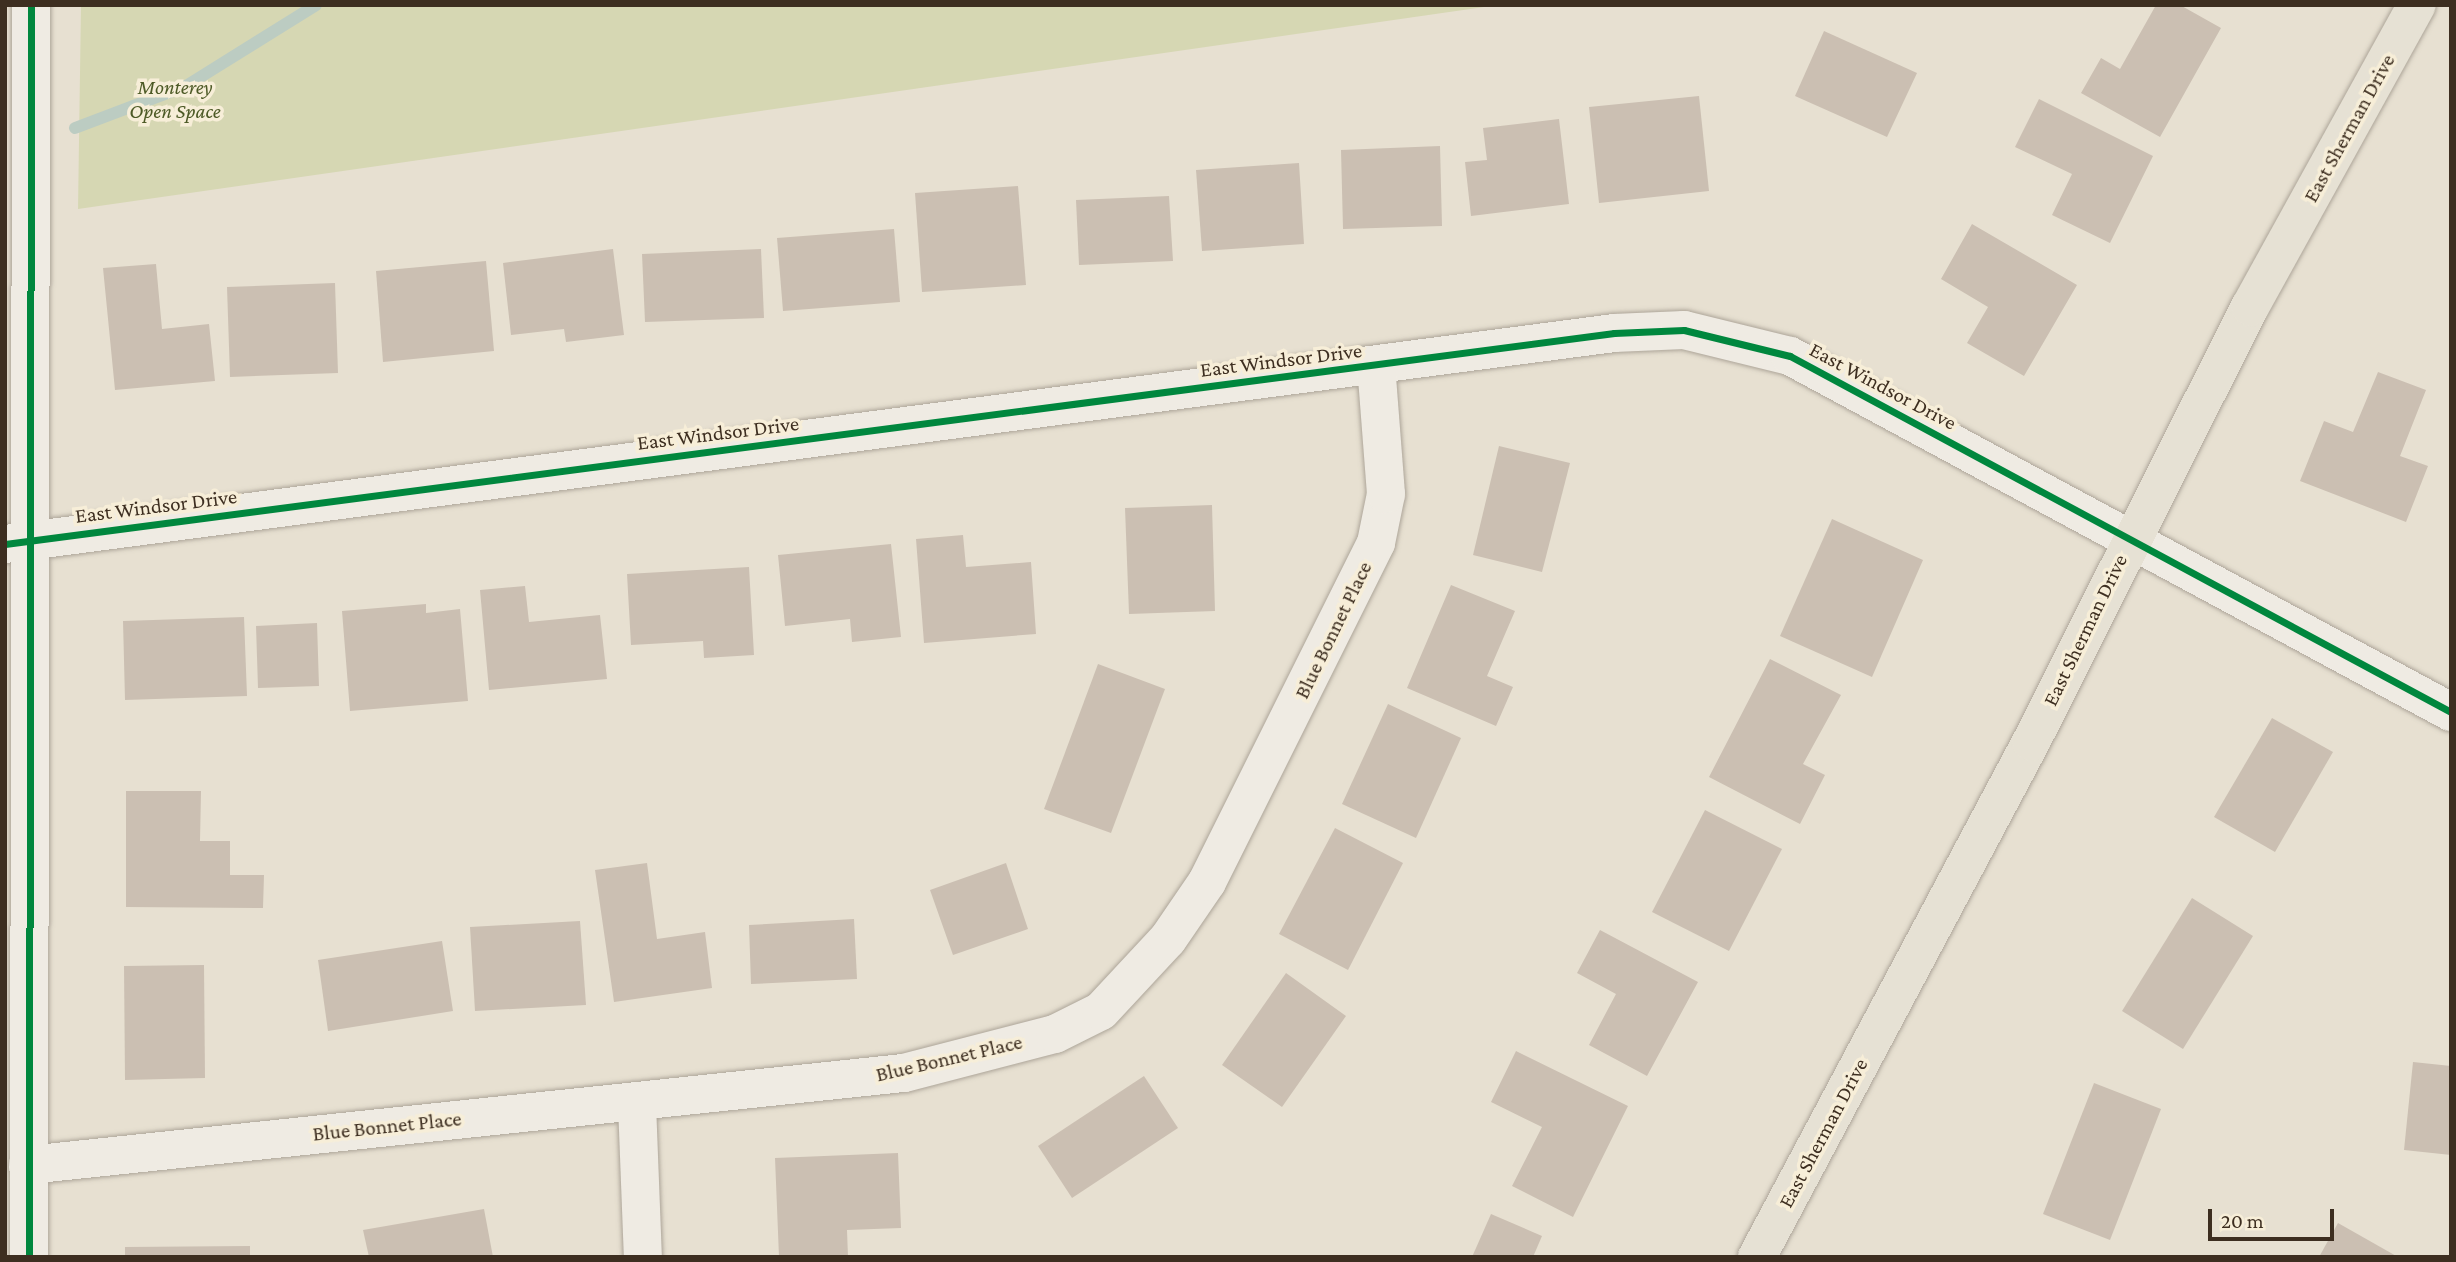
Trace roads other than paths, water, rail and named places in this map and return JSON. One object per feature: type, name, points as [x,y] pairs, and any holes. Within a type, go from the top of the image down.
[{"type":"main road","name":"East Sherman Drive","points":[[1757,1257],[2031,742],[2129,537],[2417,5]]},
{"type":"street","points":[[29,1257],[18,542],[31,5]]},
{"type":"street","name":"East Windsor Drive","points":[[18,542],[1376,365],[1684,330],[1790,356],[2451,712]]},
{"type":"street","name":"Blue Bonnet Place","points":[[28,1165],[637,1104],[905,1073],[1055,1034],[1101,1011],[1168,939],[1207,882],[1376,543],[1386,494],[1376,365]]},
{"type":"street","points":[[637,1104],[643,1257]]},
{"type":"waterway","points":[[75,128],[186,86],[316,5]]},
{"type":"park label","name":"Monterey Open Space","points":[[175,99]]}]
